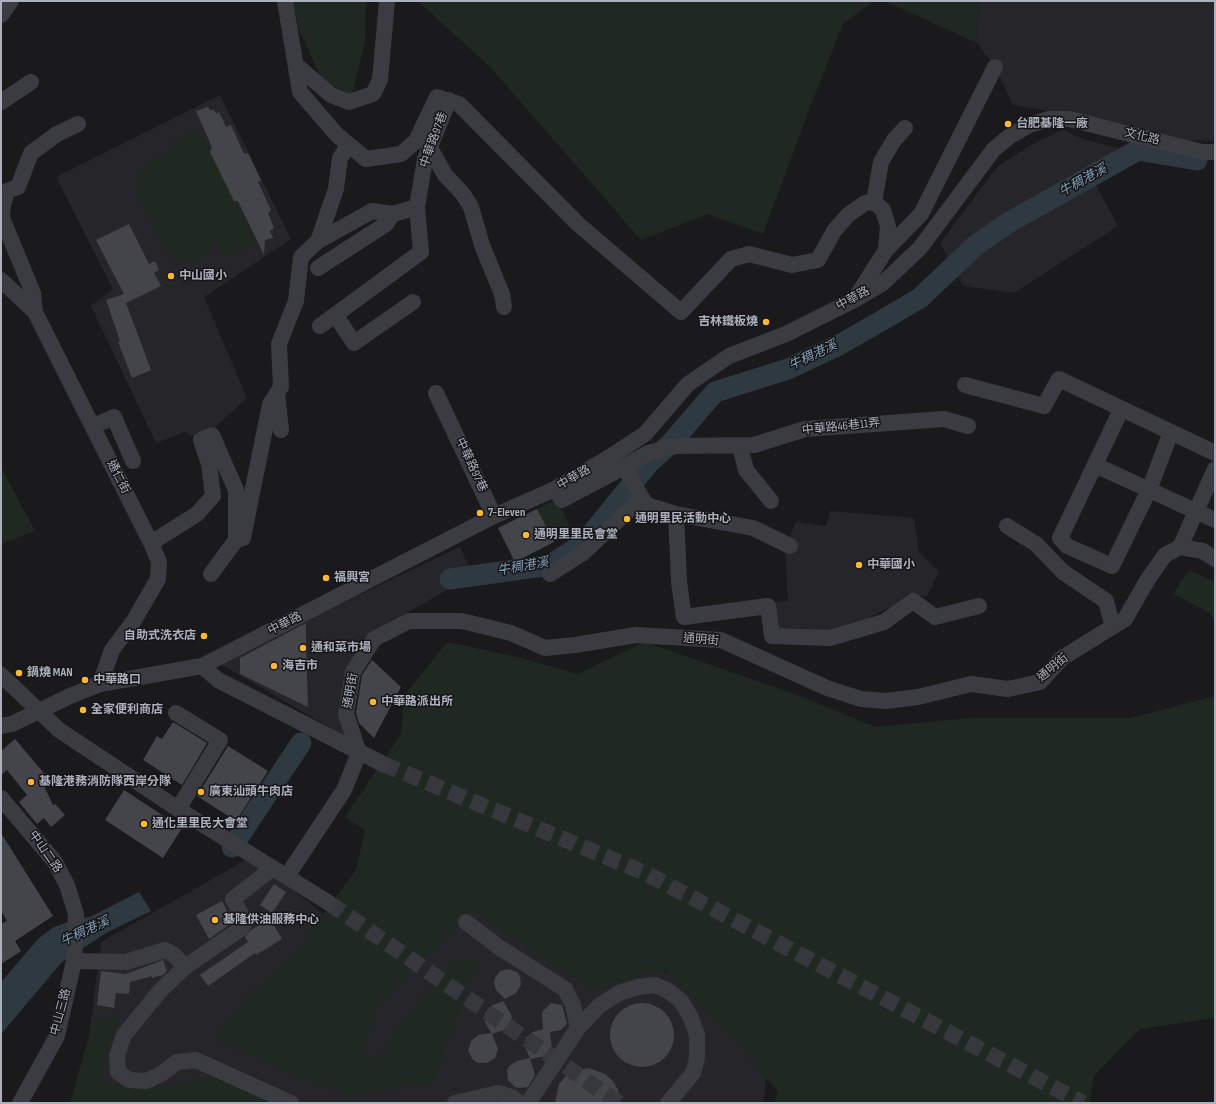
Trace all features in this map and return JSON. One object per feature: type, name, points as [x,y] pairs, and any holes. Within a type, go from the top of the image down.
[{"type":"street","points":[[1,15],[11,1]]},
{"type":"street","points":[[285,1],[300,92],[348,146],[366,159],[401,154],[416,141],[437,97],[458,104],[578,224],[681,312],[731,259],[749,254],[792,265],[818,260],[834,231],[848,215],[865,203],[874,202],[883,210],[888,226],[886,250]]},
{"type":"street","points":[[296,65],[332,95],[349,102],[373,94],[380,80],[387,1]]},
{"type":"street","points":[[854,300],[886,250],[921,214],[995,67]]},
{"type":"street","points":[[1,102],[31,82]]},
{"type":"street","name":"中華路97巷","points":[[336,316],[421,252],[417,207],[425,159],[449,100]]},
{"type":"street","name":"文化路","points":[[1069,118],[1202,152],[1215,152]]},
{"type":"street","name":"中華路","points":[[1,726],[12,724],[70,696],[100,684],[202,666],[494,516],[555,489],[606,460],[645,434],[688,384],[729,356],[786,334],[854,300],[883,283],[920,248],[962,194],[979,167],[1004,140],[1032,123],[1049,119],[1069,118]]},
{"type":"street","points":[[36,312],[33,293],[2,218],[3,205],[7,191],[18,187],[31,153],[57,134],[78,124]]},
{"type":"street","points":[[874,202],[881,162],[894,140],[905,128]]},
{"type":"street","points":[[318,241],[336,189],[340,158],[348,146]]},
{"type":"street","points":[[430,148],[445,175],[463,194],[471,207],[482,245],[502,294],[504,307]]},
{"type":"street","points":[[236,540],[243,538],[270,404],[281,387],[279,344],[296,301],[301,257],[318,241],[372,211],[393,214],[417,207]]},
{"type":"street","points":[[318,268],[386,224],[393,214]]},
{"type":"street","name":"通仁街","points":[[1,280],[36,312],[151,543],[159,562],[158,579],[133,622],[112,650],[100,684]]},
{"type":"street","points":[[320,326],[336,316],[354,344],[413,302]]},
{"type":"street","points":[[965,385],[1044,406],[1059,379],[1121,410],[1215,453]]},
{"type":"street","points":[[277,393],[281,430]]},
{"type":"street","name":"中華路97巷","points":[[436,394],[494,516]]},
{"type":"street","points":[[1121,410],[1060,538],[1068,546],[1112,566],[1149,490],[1171,432]]},
{"type":"street","points":[[93,426],[114,417],[133,461]]},
{"type":"street","name":"中華路46巷11弄","points":[[555,489],[562,500],[625,470],[648,453],[675,446],[754,445],[805,429],[944,418],[968,426]]},
{"type":"street","points":[[151,543],[197,514],[213,496],[209,464],[201,440],[212,435],[236,490],[236,540],[211,574]]},
{"type":"street","points":[[740,446],[746,470],[771,501]]},
{"type":"street","points":[[1095,465],[1215,520]]},
{"type":"street","points":[[1180,547],[1195,510],[1215,469]]},
{"type":"street","points":[[625,470],[640,497],[646,504],[676,514],[753,528],[790,546]]},
{"type":"street","points":[[550,574],[583,553],[640,497]]},
{"type":"street","points":[[676,514],[679,582],[684,617],[768,606],[772,636],[830,638],[884,622],[913,601],[935,617],[979,606]]},
{"type":"street","points":[[1007,526],[1036,544],[1063,572],[1106,601],[1119,623],[1165,555],[1180,547],[1203,551],[1215,558]]},
{"type":"street","name":"通明街","points":[[359,753],[346,714],[353,672],[374,639],[409,621],[462,621],[511,633],[545,648],[575,645],[636,635],[721,640],[827,688],[861,699],[886,700],[918,697],[971,684],[1008,689],[1040,682],[1062,658],[1119,623]]},
{"type":"street","points":[[202,666],[218,680],[383,764]]},
{"type":"street","points":[[1,675],[59,730],[178,808],[329,903]]},
{"type":"street","points":[[176,713],[220,740],[178,808]]},
{"type":"street","points":[[287,876],[344,790],[359,753]]},
{"type":"street","name":"中山二路","points":[[1,798],[55,862],[67,885],[76,914]]},
{"type":"street","points":[[273,868],[233,899],[243,918],[244,923],[242,928],[185,967],[160,991],[124,1035],[117,1056],[118,1072],[129,1080],[146,1081],[161,1074],[177,1062],[196,1060],[290,1103]]},
{"type":"street","name":"中山三路","points":[[20,1103],[56,1036],[74,958],[76,914]]},
{"type":"street","points":[[466,922],[500,948],[566,989],[573,1005],[578,1028]]},
{"type":"street","points":[[74,958],[126,962],[166,950],[174,955],[185,967]]},
{"type":"street","points":[[528,1103],[578,1028],[599,1006],[619,993],[638,987],[654,985],[667,990],[681,1001],[691,1018],[697,1035],[697,1058],[693,1073],[668,1103]]},
{"type":"street","points":[[455,1103],[498,1093],[512,1097],[519,1103]]},
{"type":"shaded area","points":[[293,1],[366,1],[365,42],[352,95],[322,80],[299,29]]},
{"type":"shaded area","points":[[418,1],[874,1],[843,24],[810,107],[763,234],[708,214],[641,240],[491,68]]},
{"type":"shaded area","points":[[884,1],[979,1],[977,43]]},
{"type":"shaded area","points":[[979,1],[1215,1],[1215,141],[1177,140],[1129,125],[1013,105],[995,67],[977,43]]},
{"type":"shaded area","name":"中山國小","points":[[220,95],[291,239],[204,297],[247,398],[201,440],[184,432],[156,443],[91,306],[113,289],[56,177]]},
{"type":"shaded area","points":[[198,129],[256,242],[225,258],[216,239],[212,248],[201,258],[194,261],[179,260],[170,258],[136,189],[137,178],[143,167],[156,157],[165,155],[176,156],[170,144]]},
{"type":"shaded area","points":[[1064,129],[1077,137],[1128,151],[1093,180],[1118,226],[1014,293],[963,286],[940,243],[997,167],[1031,145]]},
{"type":"shaded area","points":[[1,467],[35,531],[1,544]]},
{"type":"shaded area","points":[[557,499],[573,533],[554,542],[537,509]]},
{"type":"shaded area","name":"中華國小","points":[[830,511],[914,518],[919,552],[939,572],[927,596],[908,594],[892,606],[843,631],[772,632],[774,602],[788,601],[785,549],[796,522],[826,526]]},
{"type":"shaded area","name":"通和菜市場","points":[[460,547],[473,575],[369,635],[347,669],[351,740],[217,662]]},
{"type":"shaded area","points":[[1189,570],[1215,582],[1215,623],[1210,613],[1173,594]]},
{"type":"shaded area","points":[[447,642],[522,658],[577,674],[645,642],[803,697],[875,727],[972,718],[1130,718],[1215,696],[1215,1018],[1140,1029],[1094,1076],[1090,1103],[774,1103],[778,1092],[736,1042],[664,969],[593,991],[473,910],[379,1004],[360,1057],[378,1057],[452,959],[478,959],[433,1082],[349,1097],[214,1040],[251,992],[295,955],[356,870],[365,830],[345,817],[401,734],[404,696]]},
{"type":"shaded area","points":[[472,852],[771,1037],[763,1103],[160,1103],[84,1078],[101,942],[251,857],[317,909],[361,952]]},
{"type":"shaded area","points":[[118,1015],[101,1081],[133,1089],[214,1077],[279,1103],[70,1103],[94,1019]]},
{"type":"water","name":"牛稠港溪","points":[[139,892],[151,911],[106,933],[62,962],[1,1034],[1,982],[39,938],[54,927],[77,919],[90,917]]},
{"type":"building","points":[[208,107],[210,110],[214,110],[217,114],[219,112],[226,127],[231,125],[244,154],[248,153],[261,180],[258,182],[271,210],[268,213],[274,228],[270,231],[273,238],[265,240],[264,255],[238,201],[234,201],[210,152],[212,147],[196,111]]},
{"type":"building","points":[[129,224],[149,264],[155,261],[159,270],[154,273],[161,286],[126,303],[151,370],[132,378],[118,342],[120,341],[106,300],[124,294],[96,240]]},
{"type":"building","name":"通明里里民會堂","points":[[537,509],[554,542],[515,562],[498,528]]},
{"type":"building","name":"海吉市","points":[[306,623],[308,707],[240,674],[240,658]]},
{"type":"building","name":"中華路派出所","points":[[372,660],[401,687],[374,738],[359,723],[356,713],[362,675]]},
{"type":"building","points":[[173,722],[207,743],[182,785],[143,760],[157,736],[162,739]]},
{"type":"building","name":"基隆港務消防隊西岸分隊","points":[[15,739],[49,779],[43,784],[53,805],[55,804],[65,815],[51,827],[44,818],[37,824],[19,802],[27,795],[7,770],[1,775],[1,751]]},
{"type":"building","points":[[228,746],[268,771],[236,821],[197,796]]},
{"type":"building","name":"通化里里民大會堂","points":[[124,790],[182,828],[163,858],[105,820]]},
{"type":"building","points":[[1,833],[53,916],[15,941],[21,951],[1,964],[1,924],[7,921],[1,910]]},
{"type":"building","points":[[274,884],[286,892],[272,913],[260,905]]},
{"type":"building","name":"基隆供油服務中心","points":[[222,901],[233,922],[209,939],[196,915]]},
{"type":"building","points":[[270,919],[282,939],[256,955],[255,953],[208,986],[200,975],[248,942],[245,937],[251,930]]},
{"type":"building","points":[[163,960],[167,971],[163,975],[152,978],[152,976],[130,982],[129,994],[116,993],[114,1008],[97,1005],[101,971],[126,974]]},
{"type":"building","points":[[508,969],[517,972],[520,976],[521,985],[516,993],[505,999],[496,990],[494,982],[500,971]]},
{"type":"building","points":[[503,1001],[512,1016],[510,1024],[504,1030],[492,1034],[498,1049],[495,1058],[487,1063],[478,1063],[473,1060],[468,1051],[471,1041],[478,1035],[491,1033],[485,1022],[485,1013],[491,1006]]},
{"type":"building","points":[[551,1003],[562,1005],[567,1024],[561,1030],[550,1032],[552,1048],[547,1056],[530,1059],[535,1075],[528,1087],[515,1087],[508,1080],[507,1071],[509,1066],[517,1061],[530,1058],[525,1047],[526,1038],[533,1032],[543,1029],[542,1012]]},
{"type":"building","points":[[642,1003],[654,1005],[665,1012],[672,1023],[674,1035],[672,1047],[665,1058],[654,1065],[642,1067],[630,1065],[619,1058],[612,1047],[610,1035],[612,1023],[619,1012],[630,1005]]},
{"type":"building","points":[[589,1068],[605,1074],[613,1081],[618,1090],[620,1103],[555,1103],[559,1084],[565,1077],[572,1072]]},
{"type":"waterway","name":"牛稠港溪","points":[[450,579],[550,565],[584,543],[649,463],[670,444],[715,392],[788,369],[839,345],[881,321],[920,298],[976,245],[1008,223],[1138,150],[1197,160]]},
{"type":"waterway","name":"牛稠港溪","points":[[232,847],[301,743]]},
{"type":"tunnel","points":[[383,764],[645,873],[1083,1103]]},
{"type":"tunnel","points":[[329,903],[619,1103]]},
{"type":"place","name":"台肥基隆一廠","points":[[1008,124]]},
{"type":"place","name":"中山國小","points":[[171,276]]},
{"type":"place","name":"吉林鐵板燒","points":[[766,322]]},
{"type":"place","name":"7-Eleven","points":[[480,513]]},
{"type":"place","name":"通明里民活動中心","points":[[627,519]]},
{"type":"place","name":"通明里里民會堂","points":[[526,535]]},
{"type":"place","name":"中華國小","points":[[859,565]]},
{"type":"place","name":"福興宮","points":[[326,578]]},
{"type":"place","name":"自助式洗衣店","points":[[204,636]]},
{"type":"place","name":"通和菜市場","points":[[303,648]]},
{"type":"place","name":"海吉市","points":[[274,666]]},
{"type":"place","name":"鍋燒 MAN","points":[[19,673]]},
{"type":"place","name":"中華路口","points":[[85,680]]},
{"type":"place","name":"中華路派出所","points":[[373,702]]},
{"type":"place","name":"全家便利商店","points":[[83,710]]},
{"type":"place","name":"基隆港務消防隊西岸分隊","points":[[31,782]]},
{"type":"place","name":"廣東汕頭牛肉店","points":[[201,792]]},
{"type":"place","name":"通化里里民大會堂","points":[[144,824]]},
{"type":"place","name":"基隆供油服務中心","points":[[215,920]]}]
